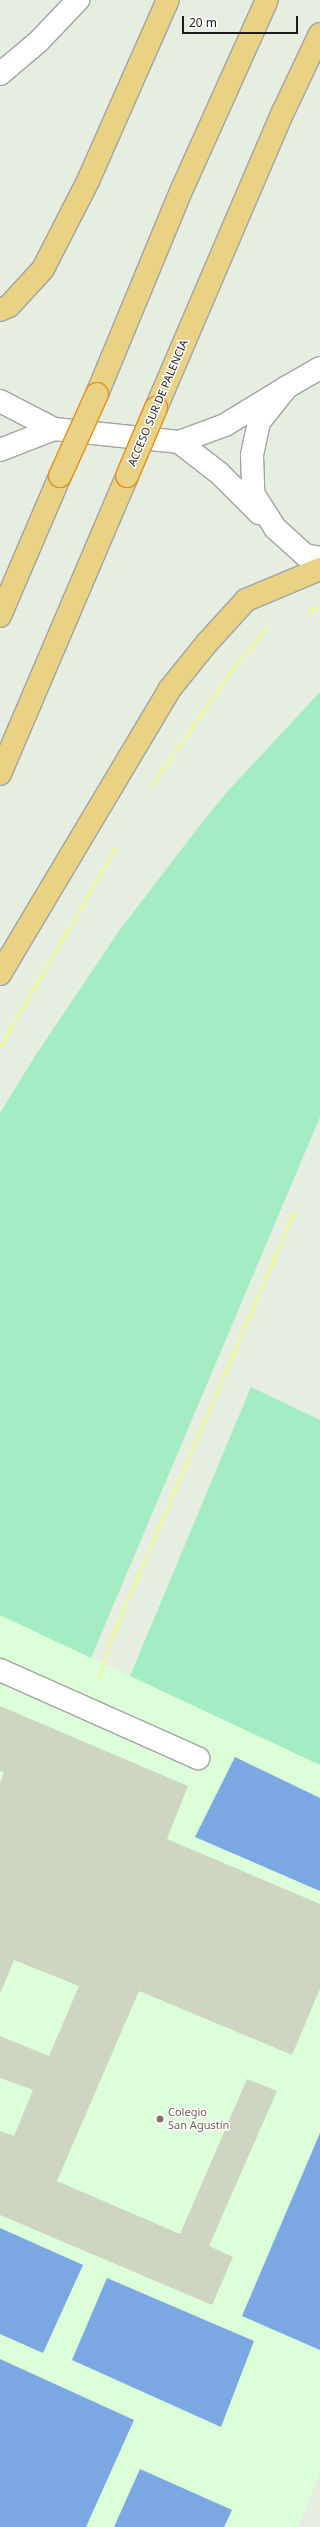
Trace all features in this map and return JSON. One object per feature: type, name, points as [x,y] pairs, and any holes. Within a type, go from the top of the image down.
[{"type":"highway","points":[[0,310],[9,306],[43,269],[88,181],[168,0]]},
{"type":"highway","points":[[0,616],[96,394],[182,189],[267,0]]},
{"type":"highway","name":"ACCESO SUR DE PALENCIA","points":[[0,774],[284,110],[320,34]]},
{"type":"highway","points":[[0,974],[116,776],[169,690],[187,667],[246,600],[320,569]]},
{"type":"street","points":[[0,74],[39,41],[78,0]]},
{"type":"street","points":[[0,401],[54,429],[179,442],[225,425],[320,368]]},
{"type":"street","points":[[275,528],[253,493],[252,455],[259,422],[287,387]]},
{"type":"street","points":[[0,450],[54,429]]},
{"type":"street","points":[[179,442],[219,473],[305,555],[320,558]]},
{"type":"street","points":[[0,1670],[198,1758]]},
{"type":"path","points":[[305,612],[320,606]]},
{"type":"path","points":[[148,791],[234,666],[269,626]]},
{"type":"path","points":[[0,1047],[117,845]]},
{"type":"path","points":[[90,1710],[109,1644],[295,1210]]},
{"type":"shaded area","points":[[320,692],[320,1117],[91,1658],[0,1615],[0,1113],[35,1056],[119,931],[226,793]]},
{"type":"shaded area","points":[[251,1387],[320,1420],[320,1765],[130,1676]]},
{"type":"shaded area","name":"Colegio San Agustín","points":[[0,1615],[320,1765],[320,2472],[298,2527],[0,2527]]},
{"type":"shaded area","points":[[235,1757],[320,1798],[320,1891],[195,1837]]},
{"type":"shaded area","points":[[320,2133],[320,2350],[242,2316]]},
{"type":"shaded area","points":[[0,2228],[83,2265],[43,2353],[0,2334]]},
{"type":"shaded area","points":[[107,2278],[254,2341],[221,2427],[72,2360]]},
{"type":"shaded area","points":[[0,2359],[134,2420],[86,2527],[0,2527]]},
{"type":"shaded area","points":[[140,2469],[232,2510],[224,2527],[114,2527]]},
{"type":"building","points":[[0,1706],[188,1786],[167,1839],[320,1904],[320,1989],[292,2055],[139,1991],[57,2181],[180,2234],[247,2079],[277,2091],[209,2246],[233,2257],[212,2305],[0,2215],[0,2131],[14,2136],[33,2090],[0,2078],[0,2036],[49,2056],[79,1986],[14,1960],[0,1994],[0,1783],[4,1772],[0,1771]]},
{"type":"place","name":"Colegio San Agustín","points":[[160,2119]]}]
